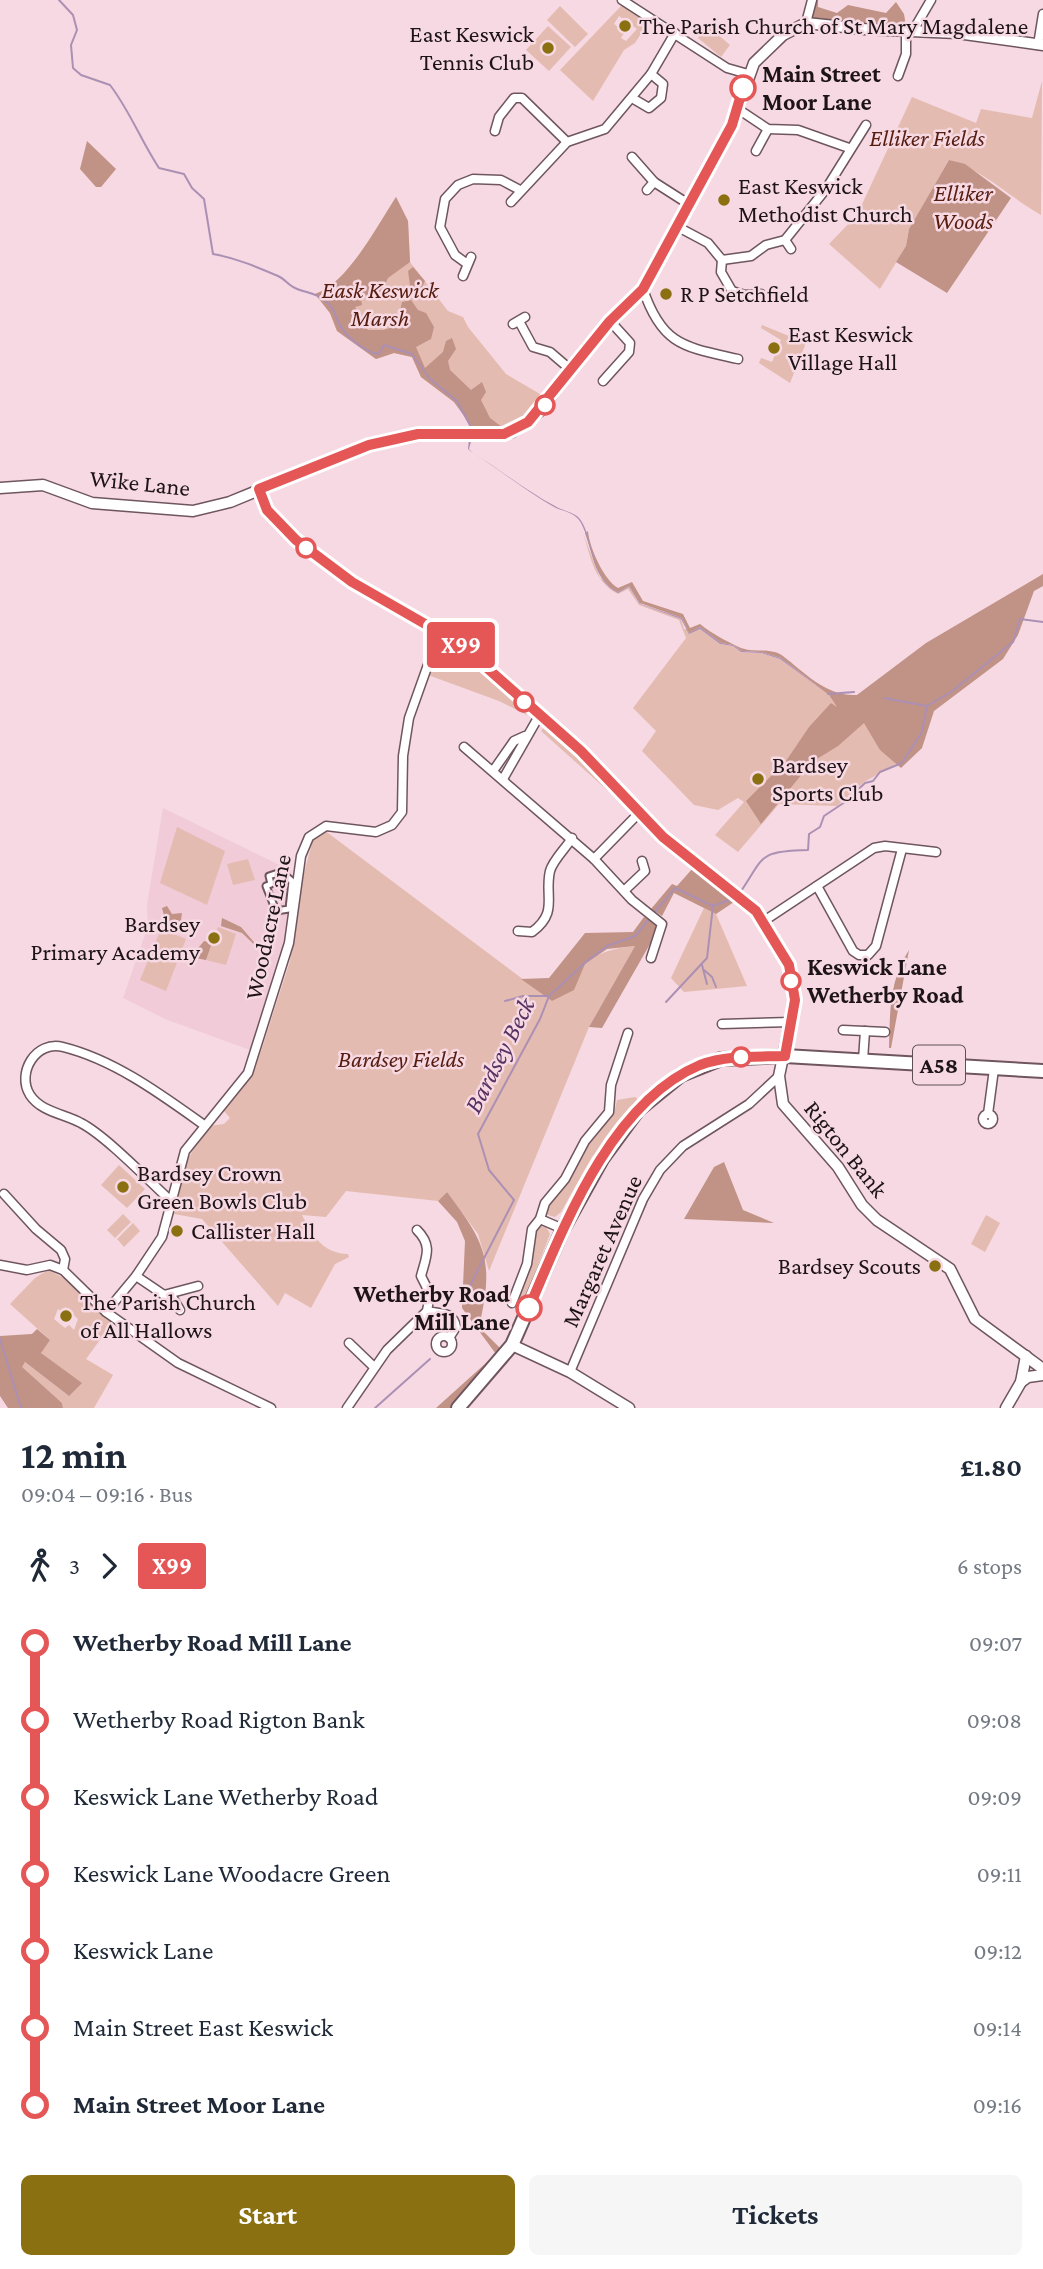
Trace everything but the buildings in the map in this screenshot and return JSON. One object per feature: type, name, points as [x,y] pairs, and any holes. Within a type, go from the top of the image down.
[{"type":"main road","name":"A58","points":[[458,1408],[512,1345],[563,1229],[621,1132],[638,1110],[667,1084],[701,1065],[721,1059],[785,1056],[1043,1071]]},
{"type":"street","points":[[622,0],[727,68],[748,74],[773,44],[806,23],[864,29],[910,29],[1040,45],[1043,14]]},
{"type":"street","points":[[806,23],[811,0]]},
{"type":"street","points":[[898,76],[906,54],[910,29],[931,0]]},
{"type":"street","points":[[511,202],[567,142],[605,129],[651,74],[674,33]]},
{"type":"street","points":[[632,98],[645,108],[659,100],[664,88],[651,74]]},
{"type":"street","name":"Wike Lane","points":[[0,488],[43,485],[92,503],[180,511],[206,509],[240,498],[369,445],[418,434],[504,434],[520,427],[540,411],[610,321],[643,289],[690,205],[738,109],[748,74]]},
{"type":"street","points":[[495,131],[496,115],[514,98],[522,99],[567,142]]},
{"type":"street","points":[[738,109],[768,129],[797,130],[849,148]]},
{"type":"street","points":[[722,260],[738,260],[751,256],[766,245],[785,240],[826,190],[849,148],[866,125]]},
{"type":"street","points":[[756,151],[768,129]]},
{"type":"street","points":[[632,157],[654,182],[690,205]]},
{"type":"street","points":[[463,276],[468,260],[455,255],[440,227],[445,198],[458,185],[473,179],[500,180],[520,190]]},
{"type":"street","points":[[647,190],[654,182]]},
{"type":"street","points":[[678,226],[709,243],[722,260],[721,272],[732,291],[745,295],[761,293]]},
{"type":"street","points":[[785,240],[791,249]]},
{"type":"street","points":[[643,289],[649,308],[666,335],[691,349],[738,359]]},
{"type":"street","points":[[519,321],[533,347],[550,352],[571,370]]},
{"type":"street","points":[[603,381],[629,349],[630,343],[610,321]]},
{"type":"street","points":[[629,349],[640,352]]},
{"type":"street","points":[[259,489],[264,506],[281,526],[327,565],[388,604],[460,644],[581,751],[673,846],[738,895],[764,921],[789,965],[795,1000],[779,1076]]},
{"type":"street","points":[[240,498],[264,506]]},
{"type":"street","name":"Woodacre Lane","points":[[106,1312],[136,1276],[162,1237],[185,1151],[248,1073],[289,943],[301,856],[309,837],[326,826],[376,832],[392,825],[402,812],[403,756],[409,718],[440,631]]},
{"type":"street","points":[[503,779],[524,747],[525,736],[539,716]]},
{"type":"street","points":[[493,771],[514,741],[525,736]]},
{"type":"street","points":[[464,747],[572,838],[632,900],[663,927],[651,958]]},
{"type":"street","points":[[594,859],[639,813]]},
{"type":"street","points":[[518,931],[532,932],[543,921],[551,903],[552,866],[572,838]]},
{"type":"street","points":[[764,921],[874,848],[936,852]]},
{"type":"street","points":[[817,886],[853,951],[859,955],[868,955],[876,946],[902,849]]},
{"type":"street","points":[[625,890],[645,871],[642,861]]},
{"type":"street","points":[[281,872],[292,881],[289,909],[276,911],[267,886],[271,884],[269,876],[281,872]]},
{"type":"street","points":[[722,1024],[791,1023]]},
{"type":"street","points":[[843,1030],[885,1032]]},
{"type":"street","points":[[863,1060],[865,1031]]},
{"type":"street","points":[[512,1303],[527,1264],[532,1229],[540,1219],[545,1203],[565,1179],[586,1141],[610,1112],[611,1085],[628,1033]]},
{"type":"street","points":[[171,1200],[83,1124],[42,1107],[31,1097],[24,1081],[28,1065],[35,1053],[61,1046],[128,1074],[204,1125]]},
{"type":"street","points":[[988,1114],[994,1069]]},
{"type":"street","name":"Rigton Bank","points":[[779,1076],[783,1104],[838,1167],[862,1205],[886,1226],[950,1269],[969,1309],[984,1327],[1043,1369]]},
{"type":"street","name":"Margaret Avenue","points":[[570,1372],[643,1199],[660,1170],[683,1146],[749,1104],[779,1076]]},
{"type":"street","points":[[4,1194],[61,1250],[65,1259],[63,1270]]},
{"type":"street","points":[[540,1219],[563,1229]]},
{"type":"street","points":[[350,1407],[374,1367],[427,1311],[430,1294],[421,1276],[428,1258],[428,1248],[417,1230]]},
{"type":"street","points":[[0,1265],[27,1270],[50,1265],[63,1270],[106,1312],[178,1363],[271,1408]]},
{"type":"street","points":[[136,1276],[155,1291],[172,1295],[186,1287],[198,1286]]},
{"type":"street","points":[[172,1295],[180,1310]]},
{"type":"street","points":[[427,1311],[444,1313],[453,1318],[456,1327],[449,1338]]},
{"type":"street","points":[[349,1343],[374,1367]]},
{"type":"street","points":[[512,1345],[570,1372],[629,1408]]},
{"type":"street","points":[[1006,1408],[1021,1382],[1026,1356]]},
{"type":"street","points":[[1021,1382],[1028,1377],[1043,1375]]},
{"type":"shaded area","points":[[473,453],[534,494],[579,518],[586,531],[598,570],[609,586],[618,592],[629,586],[641,604],[682,618],[689,633],[700,627],[721,643],[733,645],[742,651],[761,652],[781,658],[829,695],[780,659],[761,653],[741,652],[733,646],[720,644],[700,629],[689,634],[681,619],[640,604],[629,587],[618,593],[609,587],[603,580],[598,571],[581,523],[576,517],[554,507],[544,501]]},
{"type":"shaded area","name":"Bardsey Primary Academy","points":[[163,808],[292,871],[283,951],[250,1050],[165,1019],[123,998],[148,926],[147,905]]},
{"type":"green space","points":[[814,0],[818,0],[818,7],[837,13],[848,5],[886,13],[896,2],[904,14],[906,26],[811,19]]},
{"type":"green space","points":[[622,5],[648,23],[635,43],[624,50],[593,101],[560,70]],"holes":[[[619,16],[637,29],[626,41],[621,38],[625,32],[614,24]]]},
{"type":"green space","points":[[560,6],[588,34],[575,47],[547,20]]},
{"type":"green space","name":"East Keswick Tennis Club","points":[[548,26],[571,47],[549,71],[526,50]]},
{"type":"green space","points":[[708,26],[730,45],[721,57],[698,38]]},
{"type":"green space","name":"Elliker Fields","points":[[1042,81],[1041,215],[985,177],[949,160],[909,229],[906,246],[880,289],[829,244],[857,215],[912,97],[976,123],[981,109],[1032,118]]},
{"type":"green space","points":[[87,141],[116,169],[101,187],[96,187],[80,169]]},
{"type":"green space","name":"Elliker Woods","points":[[949,160],[965,164],[1011,198],[947,293],[896,262],[906,246],[909,229]]},
{"type":"green space","name":"Eask Keswick Marsh","points":[[396,197],[408,221],[410,262],[448,311],[463,317],[506,374],[540,394],[541,398],[527,417],[512,427],[493,431],[470,428],[454,402],[421,377],[412,357],[394,353],[376,359],[337,331],[330,313],[315,294],[327,288],[350,266]]},
{"type":"green space","points":[[396,197],[408,221],[410,262],[388,278],[381,293],[361,298],[362,305],[355,307],[368,330],[383,330],[397,326],[402,302],[411,300],[418,310],[426,313],[434,327],[431,339],[416,347],[425,368],[443,352],[446,341],[452,338],[456,349],[448,361],[450,370],[471,390],[482,382],[486,392],[481,400],[490,418],[506,430],[489,432],[470,428],[454,402],[421,377],[412,357],[394,353],[376,359],[337,331],[330,313],[315,294],[327,288],[350,266]]},
{"type":"green space","points":[[413,267],[425,281],[421,289],[411,292],[408,271]]},
{"type":"green space","points":[[762,325],[806,343],[790,383],[759,363],[761,358],[772,362],[781,340],[761,328]]},
{"type":"green space","points":[[588,531],[598,562],[618,588],[632,582],[643,601],[683,614],[690,628],[700,624],[741,648],[778,653],[817,683],[846,695],[857,695],[926,643],[1043,574],[1043,586],[1034,591],[1018,635],[1003,659],[934,711],[922,748],[901,768],[880,750],[864,723],[838,746],[812,762],[761,824],[746,801],[786,761],[809,727],[831,703],[837,707],[829,695],[781,658],[761,652],[742,651],[733,645],[721,643],[700,627],[689,633],[682,618],[640,603],[629,586],[618,592],[605,581],[596,567],[585,533]]},
{"type":"green space","name":"Bardsey Sports Club","points":[[583,533],[600,578],[594,568]]},
{"type":"green space","name":"Bardsey Sports Club","points":[[600,578],[618,592],[629,587],[640,604],[681,619],[684,629],[700,629],[720,644],[733,646],[741,652],[761,653],[780,659],[829,695],[839,710],[854,701],[900,762],[864,782],[837,806],[779,804],[738,852],[715,835],[744,802],[738,798],[718,810],[694,805],[642,751],[656,731],[633,708],[686,638],[679,620],[639,605],[628,589],[618,594]]},
{"type":"green space","points":[[444,640],[458,647],[527,709],[527,715],[499,701],[428,675],[438,645]]},
{"type":"green space","points":[[544,727],[582,759],[616,798],[541,731]]},
{"type":"green space","points":[[177,827],[225,851],[207,905],[160,883]]},
{"type":"green space","name":"Bardsey Fields","points":[[324,830],[552,1001],[579,970],[596,956],[635,946],[589,1027],[489,1271],[478,1234],[447,1192],[438,1201],[346,1191],[326,1217],[302,1215],[319,1242],[331,1250],[348,1254],[349,1257],[335,1264],[311,1308],[285,1293],[278,1306],[202,1219],[174,1214],[189,1157],[209,1126],[224,1124],[230,1118],[224,1111],[253,1072],[290,961],[302,880],[313,840]]},
{"type":"green space","points":[[248,859],[255,880],[233,885],[227,864]]},
{"type":"green space","points":[[693,868],[737,900],[716,914],[674,893],[662,916],[651,909],[672,884],[677,886]]},
{"type":"green space","points":[[167,906],[172,914],[182,913],[181,920],[176,924],[166,923],[162,908]]},
{"type":"green space","points":[[704,908],[716,914],[747,986],[684,992],[671,978]]},
{"type":"green space","points":[[644,917],[656,924],[658,930],[602,1028],[589,1027],[635,946],[607,949],[585,964],[574,990],[552,1001],[521,979],[549,978],[585,933],[633,932]]},
{"type":"green space","points":[[222,918],[241,927],[264,954],[242,933],[221,926]]},
{"type":"green space","points":[[218,927],[236,934],[226,965],[206,960]]},
{"type":"green space","points":[[161,929],[186,939],[166,991],[140,980]]},
{"type":"green space","points":[[204,941],[212,943],[206,960],[195,958],[194,953]]},
{"type":"green space","points":[[909,950],[891,1048],[889,1048],[894,985]]},
{"type":"green space","points":[[635,1097],[639,1100],[592,1157],[561,1212],[555,1217],[548,1215],[545,1210],[593,1135],[614,1113],[617,1100]]},
{"type":"green space","points":[[724,1162],[743,1210],[774,1223],[684,1219],[714,1167]]},
{"type":"green space","name":"Bardsey Crown Green Bowls Club","points":[[119,1165],[145,1189],[127,1208],[101,1185]]},
{"type":"green space","points":[[447,1192],[471,1226],[484,1255],[486,1286],[479,1327],[503,1351],[450,1408],[436,1408],[496,1354],[462,1308],[465,1241],[457,1222],[438,1201]]},
{"type":"green space","points":[[123,1214],[131,1222],[115,1238],[107,1230]]},
{"type":"green space","points":[[986,1215],[1000,1223],[985,1252],[971,1244]]},
{"type":"green space","points":[[133,1223],[140,1231],[124,1247],[117,1239]]},
{"type":"green space","points":[[541,1226],[546,1227],[550,1234],[520,1312],[517,1311],[517,1298],[535,1231]]},
{"type":"green space","points":[[48,1270],[70,1281],[113,1322],[86,1359],[113,1375],[94,1408],[63,1408],[62,1403],[21,1367],[25,1362],[69,1396],[41,1352],[50,1340],[10,1304],[35,1278]],"holes":[[[65,1307],[78,1319],[74,1330],[69,1325],[65,1328],[54,1319],[58,1309],[61,1311]]]},
{"type":"green space","points":[[37,1329],[50,1340],[41,1353],[82,1383],[69,1396],[25,1362],[22,1367],[62,1403],[63,1408],[8,1408],[0,1396],[0,1336],[32,1334]]},
{"type":"waterway","points":[[59,0],[73,15],[77,30],[71,45],[73,68],[81,75],[110,85],[159,168],[184,174],[192,188],[204,199],[213,254],[262,269],[295,288],[321,297],[332,307],[345,332],[373,353],[379,354],[384,345],[412,354],[429,378],[457,401],[472,429]]},
{"type":"waterway","points":[[884,698],[927,706],[951,692],[1013,642],[1020,619],[1043,622]]},
{"type":"waterway","points":[[828,694],[854,692]]},
{"type":"waterway","name":"Bardsey Beck","points":[[739,894],[764,859],[779,852],[808,850],[809,834],[820,827],[824,816],[845,802],[865,783],[873,781],[880,772],[902,763],[922,732],[927,706]]},
{"type":"waterway","name":"Bardsey Beck","points":[[653,914],[675,888],[713,906],[735,898]]},
{"type":"waterway","points":[[666,1002],[707,958],[713,906]]},
{"type":"waterway","name":"Bardsey Beck","points":[[464,1297],[514,1200],[489,1170],[478,1134],[540,1019],[549,996],[607,946],[635,936],[650,918]]},
{"type":"waterway","points":[[702,965],[707,984]]},
{"type":"waterway","points":[[704,970],[712,977],[716,987]]},
{"type":"waterway","points":[[505,1001],[523,996],[549,996]]},
{"type":"waterway","points":[[0,1339],[21,1408]]},
{"type":"waterway","points":[[375,1408],[430,1359]]},
{"type":"bus line","name":"X99","points":[[529,1308],[563,1229],[602,1159],[638,1110],[652,1096],[681,1074],[701,1065],[721,1059],[785,1056],[795,1000],[789,965],[756,911],[663,837],[581,751],[460,644],[352,582],[296,540],[264,506],[259,489],[369,445],[418,434],[504,434],[528,422],[540,411],[588,346],[643,289],[732,125],[743,88]]},
{"type":"place","name":"The Parish Church of St Mary Magdalene","points":[[625,26]]},
{"type":"place","name":"East Keswick Tennis Club","points":[[548,48]]},
{"type":"place","name":"Main Street Moor Lane","points":[[743,88]]},
{"type":"place","name":"East Keswick Methodist Church","points":[[724,200]]},
{"type":"place","name":"R P Setchfield","points":[[666,294]]},
{"type":"place","name":"East Keswick Village Hall","points":[[774,348]]},
{"type":"place","name":"Bardsey Sports Club","points":[[758,779]]},
{"type":"place","name":"Bardsey Primary Academy","points":[[214,938]]},
{"type":"place","name":"Keswick Lane Wetherby Road","points":[[791,981]]},
{"type":"place","name":"Bardsey Crown Green Bowls Club","points":[[123,1187]]},
{"type":"place","name":"Callister Hall","points":[[177,1231]]},
{"type":"place","name":"Bardsey Scouts","points":[[935,1266]]},
{"type":"place","name":"Wetherby Road Mill Lane","points":[[529,1308]]},
{"type":"place","name":"The Parish Church of All Hallows","points":[[66,1316]]}]
